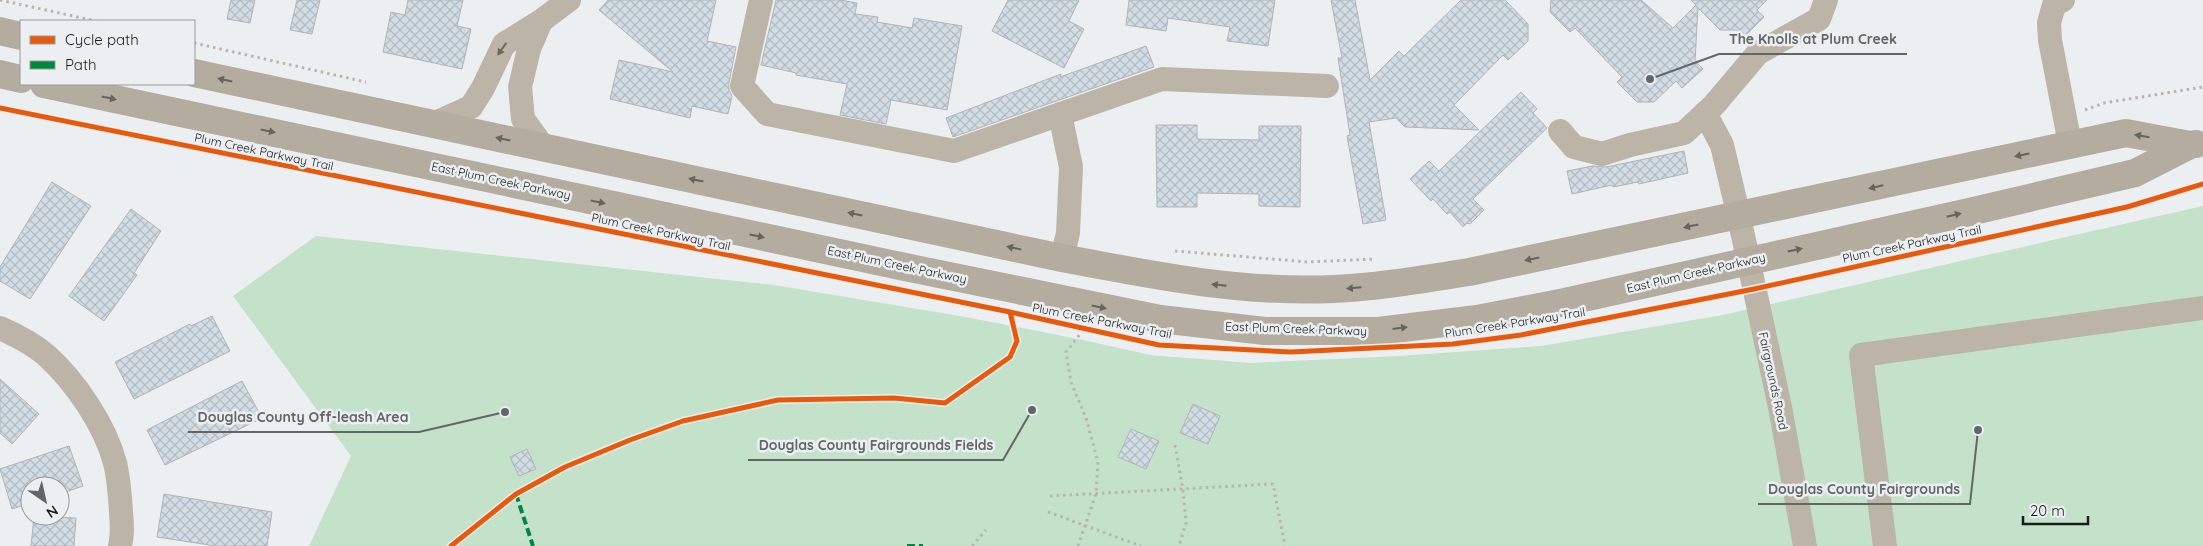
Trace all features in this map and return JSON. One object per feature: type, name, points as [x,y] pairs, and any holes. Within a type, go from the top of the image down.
[{"type":"main road","points":[[0,31],[20,36]]},
{"type":"main road","name":"East Plum Creek Parkway","points":[[195,73],[1062,258],[1167,278],[1268,289],[1333,289],[1375,286],[1470,272],[1739,217],[2067,131],[2126,133],[2196,144]]},
{"type":"main road","points":[[0,74],[20,79]]},
{"type":"main road","name":"East Plum Creek Parkway","points":[[49,85],[895,265],[1160,319],[1265,330],[1378,331],[1477,319],[1565,302],[2135,173],[2196,144]]},
{"type":"street","points":[[433,124],[471,107],[483,88],[504,44],[542,21],[569,0]]},
{"type":"street","points":[[761,0],[742,86],[766,114],[954,151],[1162,79],[1327,86]]},
{"type":"street","points":[[1560,132],[1574,147],[1602,154],[1630,145],[1684,133],[1705,113],[1758,53],[1819,19],[1826,0]]},
{"type":"street","points":[[2063,0],[2054,5],[2049,23],[2067,131]]},
{"type":"street","points":[[542,21],[529,49],[520,87],[523,118],[544,148]]},
{"type":"street","name":"Fairgrounds Road","points":[[1705,113],[1722,146],[1739,217],[1780,407],[1805,546]]},
{"type":"street","points":[[1060,114],[1071,167],[1068,234],[1062,258]]},
{"type":"street","points":[[1885,546],[1860,355],[2203,308]]},
{"type":"street","points":[[0,328],[46,355],[74,386],[96,419],[115,463],[120,495],[122,536],[120,546]]},
{"type":"path","points":[[0,0],[91,20]]},
{"type":"path","points":[[195,43],[367,83]]},
{"type":"path","points":[[2067,131],[2104,103],[2203,87]]},
{"type":"path","points":[[1170,251],[1308,262],[1381,258]]},
{"type":"path","points":[[1078,546],[1096,494],[1098,462],[1086,418],[1071,382],[1066,352],[1085,328]]},
{"type":"path","points":[[1175,445],[1183,490],[1186,523],[1179,546]]},
{"type":"path","points":[[1050,496],[1273,484],[1285,546]]},
{"type":"path","points":[[1048,512],[1141,546]]},
{"type":"path","points":[[972,546],[986,530]]},
{"type":"green space","points":[[2203,206],[2203,546],[309,546],[351,456],[233,296],[316,236],[774,285],[966,317],[1150,355],[1251,363],[1399,356],[1541,346],[1723,315]]},
{"type":"building","points":[[231,0],[255,0],[250,23],[227,19]]},
{"type":"building","points":[[297,0],[320,0],[312,34],[290,30]]},
{"type":"building","points":[[408,0],[463,0],[457,26],[471,29],[462,69],[383,52],[391,12],[405,15]]},
{"type":"building","points":[[608,0],[716,0],[707,41],[736,47],[729,83],[729,90],[732,96],[728,114],[692,106],[690,118],[610,99],[619,60],[673,72],[599,10]]},
{"type":"building","points":[[776,0],[840,0],[857,3],[855,14],[878,17],[877,22],[912,28],[914,18],[962,26],[947,110],[891,100],[886,124],[840,115],[847,84],[796,75],[796,73],[761,65]]},
{"type":"building","points":[[1008,0],[1079,0],[1069,21],[1084,29],[1064,68],[992,31]]},
{"type":"building","points":[[1129,0],[1275,0],[1268,46],[1227,41],[1230,27],[1168,18],[1166,31],[1126,25]]},
{"type":"building","points":[[1331,0],[1355,0],[1370,80],[1399,51],[1404,56],[1461,0],[1505,0],[1528,24],[1528,41],[1508,60],[1503,55],[1454,105],[1479,130],[1405,127],[1396,118],[1369,122],[1386,220],[1363,224],[1347,136],[1350,135],[1338,58],[1342,58]]},
{"type":"building","points":[[1551,0],[1641,0],[1673,28],[1696,5],[1691,0],[1767,0],[1757,10],[1764,17],[1744,37],[1736,30],[1720,30],[1698,8],[1695,61],[1703,69],[1682,88],[1676,81],[1654,102],[1637,102],[1617,82],[1622,77],[1575,28],[1570,32],[1550,12]]},
{"type":"building","points":[[1146,46],[1154,67],[953,137],[946,118],[1061,74],[1060,77]]},
{"type":"building","points":[[1521,92],[1537,109],[1533,113],[1547,128],[1473,199],[1484,210],[1470,224],[1467,223],[1463,227],[1450,212],[1447,214],[1433,199],[1431,201],[1410,179],[1429,161],[1439,171]]},
{"type":"building","points":[[1156,125],[1197,125],[1197,139],[1259,140],[1259,126],[1301,126],[1300,207],[1259,206],[1259,194],[1197,193],[1197,207],[1157,207]]},
{"type":"building","points":[[1684,151],[1688,173],[1639,184],[1638,182],[1613,187],[1612,185],[1572,194],[1567,171],[1593,166],[1606,167]]},
{"type":"building","points":[[52,182],[91,206],[30,299],[0,281],[0,267]]},
{"type":"building","points":[[131,209],[161,231],[134,273],[137,275],[104,321],[69,296]]},
{"type":"building","points":[[212,316],[230,351],[134,399],[115,362],[190,324],[191,326]]},
{"type":"building","points":[[0,379],[39,414],[12,444],[0,433]]},
{"type":"building","points":[[242,381],[262,418],[165,465],[147,430]]},
{"type":"building","points":[[1193,404],[1220,416],[1208,444],[1180,433]]},
{"type":"building","points":[[1131,429],[1159,441],[1146,469],[1118,457]]},
{"type":"building","points":[[69,446],[83,486],[70,491],[70,476],[20,476],[20,506],[12,509],[0,469]]},
{"type":"building","points":[[527,449],[536,469],[519,476],[510,457]]},
{"type":"building","points":[[164,494],[272,512],[267,546],[216,546],[157,537]]},
{"type":"building","points":[[70,518],[76,518],[74,546],[31,546],[33,526],[70,526]]},
{"type":"marked path","points":[[516,494],[533,546]]},
{"type":"marked path","points":[[907,546],[923,546]]},
{"type":"cycle path","name":"Plum Creek Parkway Trail","points":[[0,108],[1010,312],[1159,345],[1291,352],[1453,344],[1521,335],[1754,289],[2127,207],[2203,184]]},
{"type":"cycle path","points":[[451,546],[516,494],[565,467],[630,440],[683,421],[778,400],[894,398],[945,403],[1010,357],[1017,341],[1010,312]]},
{"type":"place","name":"The Knolls at Plum Creek","points":[[1650,79]]},
{"type":"place","name":"Douglas County Fairgrounds Fields","points":[[1032,410]]},
{"type":"place","name":"Douglas County Off-leash Area","points":[[505,412]]},
{"type":"place","name":"Douglas County Fairgrounds","points":[[1978,430]]}]
